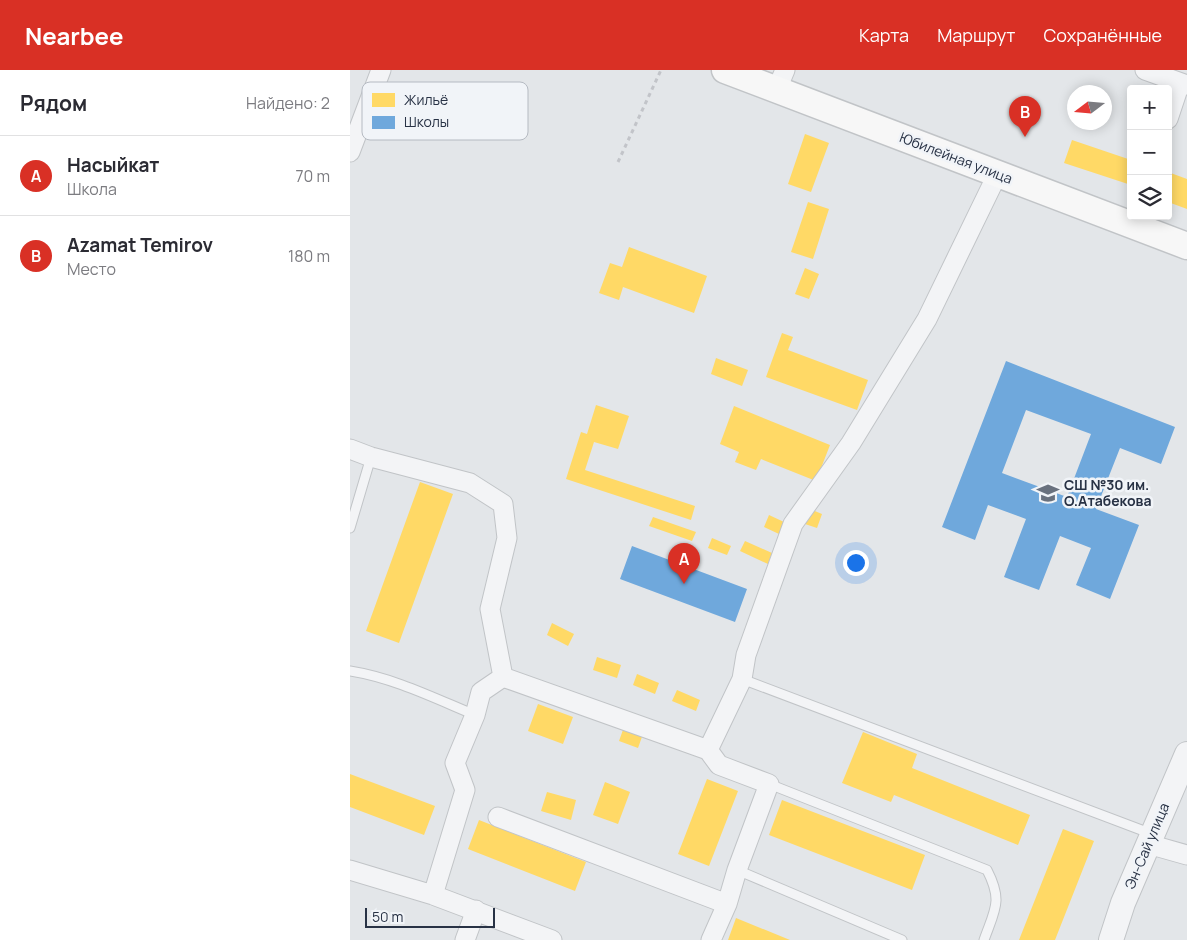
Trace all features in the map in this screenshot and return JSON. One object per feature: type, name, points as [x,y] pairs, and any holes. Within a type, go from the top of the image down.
[{"type":"main road","name":"Юбилейная улица","points":[[725,70],[781,79],[997,174],[1136,221],[1187,246]]},
{"type":"street","points":[[376,82],[381,70]]},
{"type":"street","points":[[1146,70],[1183,84],[1172,110]]},
{"type":"street","points":[[350,152],[362,120]]},
{"type":"street","points":[[708,750],[742,679],[746,655],[793,524],[852,443],[927,319],[997,174]]},
{"type":"street","points":[[350,449],[371,457],[470,483],[503,504],[507,538],[490,609],[503,677]]},
{"type":"street","points":[[433,895],[465,790],[455,763],[474,716],[481,692],[503,677]]},
{"type":"street","points":[[503,677],[708,750],[719,765],[769,784],[737,870],[727,904],[711,940]]},
{"type":"street","name":"Эн-Сай улица","points":[[1111,940],[1123,903],[1187,754]]},
{"type":"street","points":[[498,817],[727,904]]},
{"type":"street","points":[[1150,839],[1187,855]]},
{"type":"street","points":[[350,870],[433,895],[552,940]]},
{"type":"street","points":[[466,940],[476,910]]},
{"type":"lane","points":[[350,528],[371,457]]},
{"type":"lane","points":[[350,671],[373,674],[474,716]]},
{"type":"lane","points":[[742,679],[1150,839]]},
{"type":"lane","points":[[769,784],[987,870],[996,886],[997,902],[984,940]]},
{"type":"lane","points":[[737,870],[902,940]]},
{"type":"path","points":[[618,162],[661,70]]},
{"type":"building: Жильё","points":[[805,134],[829,143],[811,192],[788,184]]},
{"type":"building: Жильё","points":[[1072,140],[1127,159],[1127,184],[1064,163]]},
{"type":"building: Жильё","points":[[1172,173],[1187,179],[1187,209],[1172,203]]},
{"type":"building: Жильё","points":[[808,202],[829,209],[813,259],[791,252]]},
{"type":"building: Жильё","points":[[629,247],[707,276],[694,313],[623,287],[619,300],[599,293],[610,263],[622,267]]},
{"type":"building: Жильё","points":[[805,268],[819,274],[809,299],[795,294]]},
{"type":"building: Жильё","points":[[782,333],[793,337],[788,350],[868,380],[857,410],[766,377]]},
{"type":"building: Жильё","points":[[716,358],[748,370],[742,386],[711,374]]},
{"type":"building: Жильё","points":[[596,405],[629,416],[618,449],[594,442],[585,470],[695,506],[691,520],[566,479],[581,432],[587,434]]},
{"type":"building: Жильё","points":[[734,406],[830,445],[816,481],[761,459],[756,470],[735,462],[739,452],[720,444]]},
{"type":"building: Жильё","points":[[420,482],[453,494],[399,643],[366,631]]},
{"type":"building: Жильё","points":[[810,509],[822,514],[817,528],[805,524]]},
{"type":"building: Жильё","points":[[769,515],[784,522],[779,534],[764,527]]},
{"type":"building: Жильё","points":[[653,517],[696,532],[692,541],[649,526]]},
{"type":"building: Жильё","points":[[712,538],[731,546],[727,555],[708,548]]},
{"type":"building: Жильё","points":[[745,541],[772,553],[768,564],[740,551]]},
{"type":"building: Жильё","points":[[552,623],[574,634],[568,646],[547,635]]},
{"type":"building: Жильё","points":[[597,657],[621,665],[617,678],[593,670]]},
{"type":"building: Жильё","points":[[637,674],[659,683],[655,694],[633,685]]},
{"type":"building: Жильё","points":[[677,690],[700,700],[696,711],[672,701]]},
{"type":"building: Жильё","points":[[538,704],[573,717],[563,744],[528,731]]},
{"type":"building: Жильё","points":[[624,727],[643,734],[638,748],[619,741]]},
{"type":"building: Жильё","points":[[863,732],[917,754],[912,768],[1030,815],[1018,845],[894,795],[891,802],[842,783]]},
{"type":"building: Жильё","points":[[350,774],[435,806],[424,835],[350,807]]},
{"type":"building: Жильё","points":[[707,779],[738,791],[709,866],[678,854]]},
{"type":"building: Жильё","points":[[605,782],[630,792],[618,824],[593,815]]},
{"type":"building: Жильё","points":[[547,792],[576,800],[571,820],[541,811]]},
{"type":"building: Жильё","points":[[782,800],[925,855],[912,890],[769,835]]},
{"type":"building: Жильё","points":[[479,820],[586,862],[575,891],[468,849]]},
{"type":"building: Жильё","points":[[1063,829],[1094,841],[1055,940],[1019,940]]},
{"type":"building: Жильё","points":[[736,918],[790,940],[728,940]]},
{"type":"building: Школы","points":[[1006,361],[1175,427],[1161,464],[1120,448],[1096,509],[1139,525],[1110,599],[1076,585],[1091,548],[1060,536],[1039,590],[1004,577],[1026,519],[988,505],[975,540],[942,527]],"holes":[[[1026,410],[1091,434],[1067,497],[1002,473]]]},
{"type":"building: Школы","points":[[632,546],[747,589],[735,622],[620,579]]},
{"type":"place","name":"Azamat Temirov","points":[[1025,137]]},
{"type":"place","name":"СШ №30 им. О.Атабекова","points":[[1048,493]]},
{"type":"place","name":"Насыйкат","points":[[684,584]]}]
